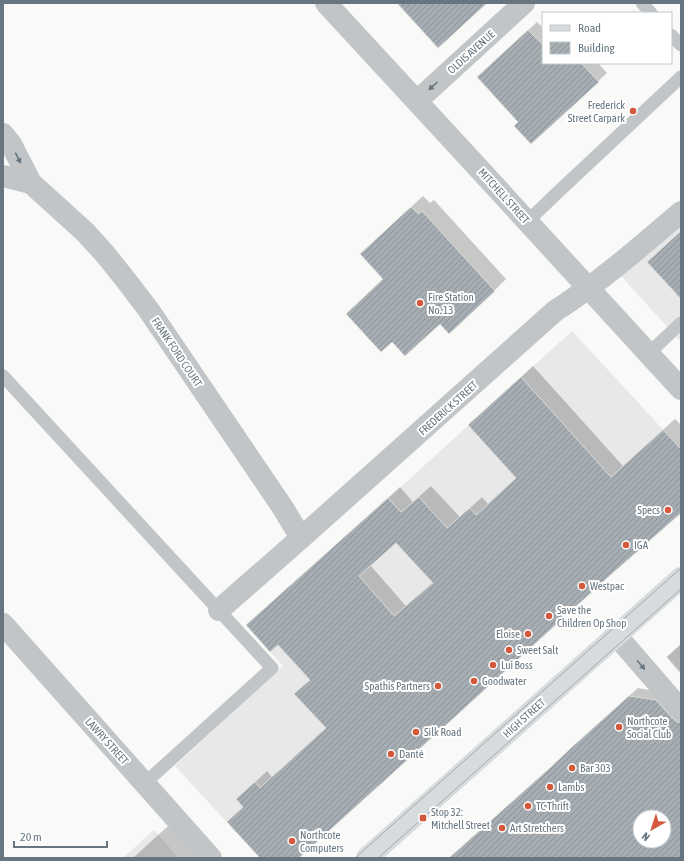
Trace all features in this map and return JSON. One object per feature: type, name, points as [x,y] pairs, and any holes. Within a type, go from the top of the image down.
[{"type":"main road","name":"HIGH STREET","points":[[367,858],[681,578]]},
{"type":"street","name":"MITCHELL STREET","points":[[326,3],[681,390]]},
{"type":"street","name":"OLDIS AVENUE","points":[[417,101],[524,3]]},
{"type":"street","name":"FRANK FORD COURT","points":[[3,134],[11,144],[31,183],[85,232],[105,254],[148,309],[283,508],[301,538]]},
{"type":"street","name":"FRANK FORD COURT","points":[[3,176],[31,183]]},
{"type":"street","name":"FREDERICK STREET","points":[[219,610],[555,311],[622,263],[681,212]]},
{"type":"street","name":"LAWRY STREET","points":[[3,624],[211,858]]},
{"type":"street","points":[[616,635],[681,710]]},
{"type":"lane","points":[[642,3],[650,12]]},
{"type":"lane","points":[[672,36],[681,45]]},
{"type":"lane","points":[[527,222],[681,77]]},
{"type":"lane","points":[[648,354],[681,323]]},
{"type":"lane","points":[[3,376],[272,668],[145,783]]},
{"type":"shaded area","points":[[681,222],[681,342],[621,276]]},
{"type":"shaded area","points":[[572,331],[681,449],[681,513],[607,578],[435,735],[260,858],[175,766],[283,666],[246,625],[370,515]]},
{"type":"shaded area","points":[[681,644],[681,675],[666,657]]},
{"type":"shaded area","points":[[154,830],[179,858],[123,858]]},
{"type":"building","points":[[397,3],[487,3],[438,48]]},
{"type":"building","points":[[528,30],[542,44],[542,64],[582,64],[599,82],[531,144],[514,126],[518,122],[477,77]]},
{"type":"building","name":"Fire Station No. 13","points":[[411,207],[418,214],[422,211],[495,291],[449,334],[440,324],[405,356],[392,342],[381,352],[346,314],[383,279],[360,254]]},
{"type":"building","points":[[681,231],[681,299],[647,262]]},
{"type":"building","points":[[521,377],[611,477],[663,430],[681,449],[681,513],[607,578],[299,858],[260,858],[227,822],[243,807],[236,799],[255,782],[260,788],[326,728],[294,694],[310,680],[278,645],[270,652],[246,625],[388,498],[401,512],[419,497],[447,528],[470,508],[476,515],[516,478],[468,425]],"holes":[[[396,543],[433,583],[394,616],[359,576]]]},
{"type":"building","points":[[629,696],[656,700],[672,718],[677,722],[681,722],[681,858],[449,858]]},
{"type":"tram line","points":[[355,858],[681,568]]},
{"type":"tram line","points":[[378,858],[681,589]]},
{"type":"place","name":"Frederick Street Carpark","points":[[633,111]]},
{"type":"place","name":"Fire Station No. 13","points":[[420,303]]},
{"type":"place","name":"Specs","points":[[668,510]]},
{"type":"place","name":"IGA","points":[[626,545]]},
{"type":"place","name":"Westpac","points":[[582,586]]},
{"type":"place","name":"Save the Children Op Shop","points":[[549,616]]},
{"type":"place","name":"Eloise","points":[[528,634]]},
{"type":"place","name":"Sweet Salt","points":[[509,650]]},
{"type":"place","name":"Lui Boss","points":[[493,665]]},
{"type":"place","name":"Goodwater","points":[[474,681]]},
{"type":"place","name":"Spathis Partners","points":[[438,686]]},
{"type":"place","name":"Northcote Social Club","points":[[619,727]]},
{"type":"place","name":"Silk Road","points":[[416,732]]},
{"type":"place","name":"Danté","points":[[391,754]]},
{"type":"place","name":"Bar 303","points":[[572,768]]},
{"type":"place","name":"Lambs","points":[[550,787]]},
{"type":"place","name":"TC Thrift","points":[[528,806]]},
{"type":"place","name":"Stop 32: Mitchell Street","points":[[423,818]]},
{"type":"place","name":"Art Stretchers","points":[[502,828]]},
{"type":"place","name":"Northcote Computers","points":[[292,841]]}]
